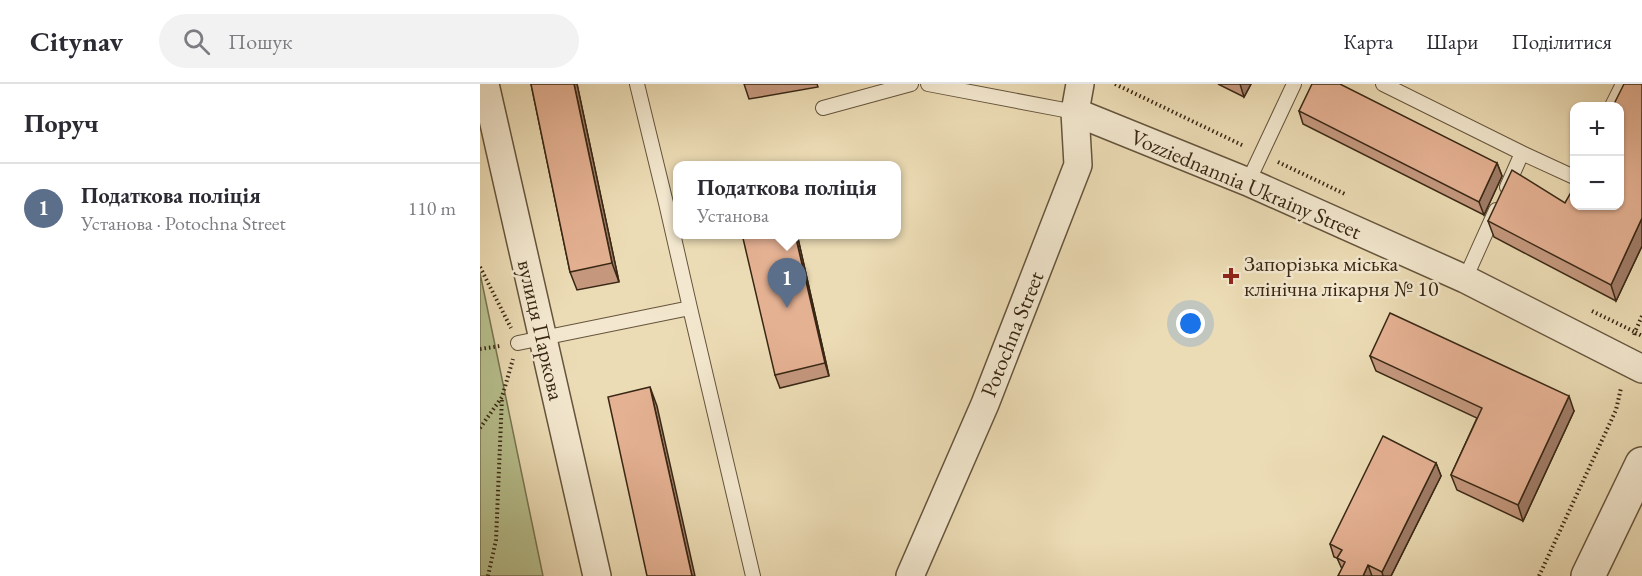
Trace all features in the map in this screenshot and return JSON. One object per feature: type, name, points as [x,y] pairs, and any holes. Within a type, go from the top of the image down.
[{"type":"street","name":"вулиця Паркова","points":[[485,84],[530,340],[597,576]]},
{"type":"street","name":"Potochna Street","points":[[910,576],[985,404],[1078,165],[1075,112],[1080,84]]},
{"type":"street","name":"Vozziednannia Ukrainy Street","points":[[1075,112],[1248,182],[1465,279],[1635,365]]},
{"type":"street","points":[[1588,576],[1642,464]]},
{"type":"lane","points":[[637,84],[673,236]]},
{"type":"lane","points":[[823,108],[911,84]]},
{"type":"lane","points":[[928,84],[1075,112]]},
{"type":"lane","points":[[1248,182],[1294,84]]},
{"type":"lane","points":[[1383,84],[1570,175]]},
{"type":"lane","points":[[1614,102],[1623,84]]},
{"type":"lane","points":[[1465,279],[1522,153]]},
{"type":"lane","points":[[674,239],[753,576]]},
{"type":"lane","points":[[530,340],[690,308]]},
{"type":"path","points":[[480,267],[530,340],[502,397],[480,428]]},
{"type":"path","points":[[1539,576],[1635,365],[1635,332],[1642,316]]},
{"type":"path","points":[[1635,332],[1642,336]]},
{"type":"path","points":[[488,576],[496,540],[502,397]]},
{"type":"green space","points":[[480,273],[543,576],[480,576]]},
{"type":"building","points":[[531,84],[574,84],[612,263],[570,272]]},
{"type":"building","points":[[1312,84],[1340,84],[1497,163],[1479,202],[1299,111]]},
{"type":"building","points":[[1624,84],[1642,84],[1642,218],[1611,285],[1488,221],[1512,170],[1565,203],[1570,194],[1570,210],[1624,210],[1624,102],[1615,102]]},
{"type":"building","points":[[743,239],[796,239],[825,363],[775,375]]},
{"type":"building","points":[[1390,313],[1569,396],[1518,505],[1451,475],[1482,408],[1370,356]]},
{"type":"building","points":[[650,387],[692,576],[647,576],[608,397]]},
{"type":"building","points":[[1383,436],[1436,463],[1382,572],[1368,565],[1363,576],[1338,576],[1345,562],[1337,558],[1342,550],[1330,544]]},
{"type":"place","name":"Запорізька міська клінічна лікарня № 10","points":[[1231,276]]},
{"type":"place","name":"Податкова поліція","points":[[787,308]]}]
